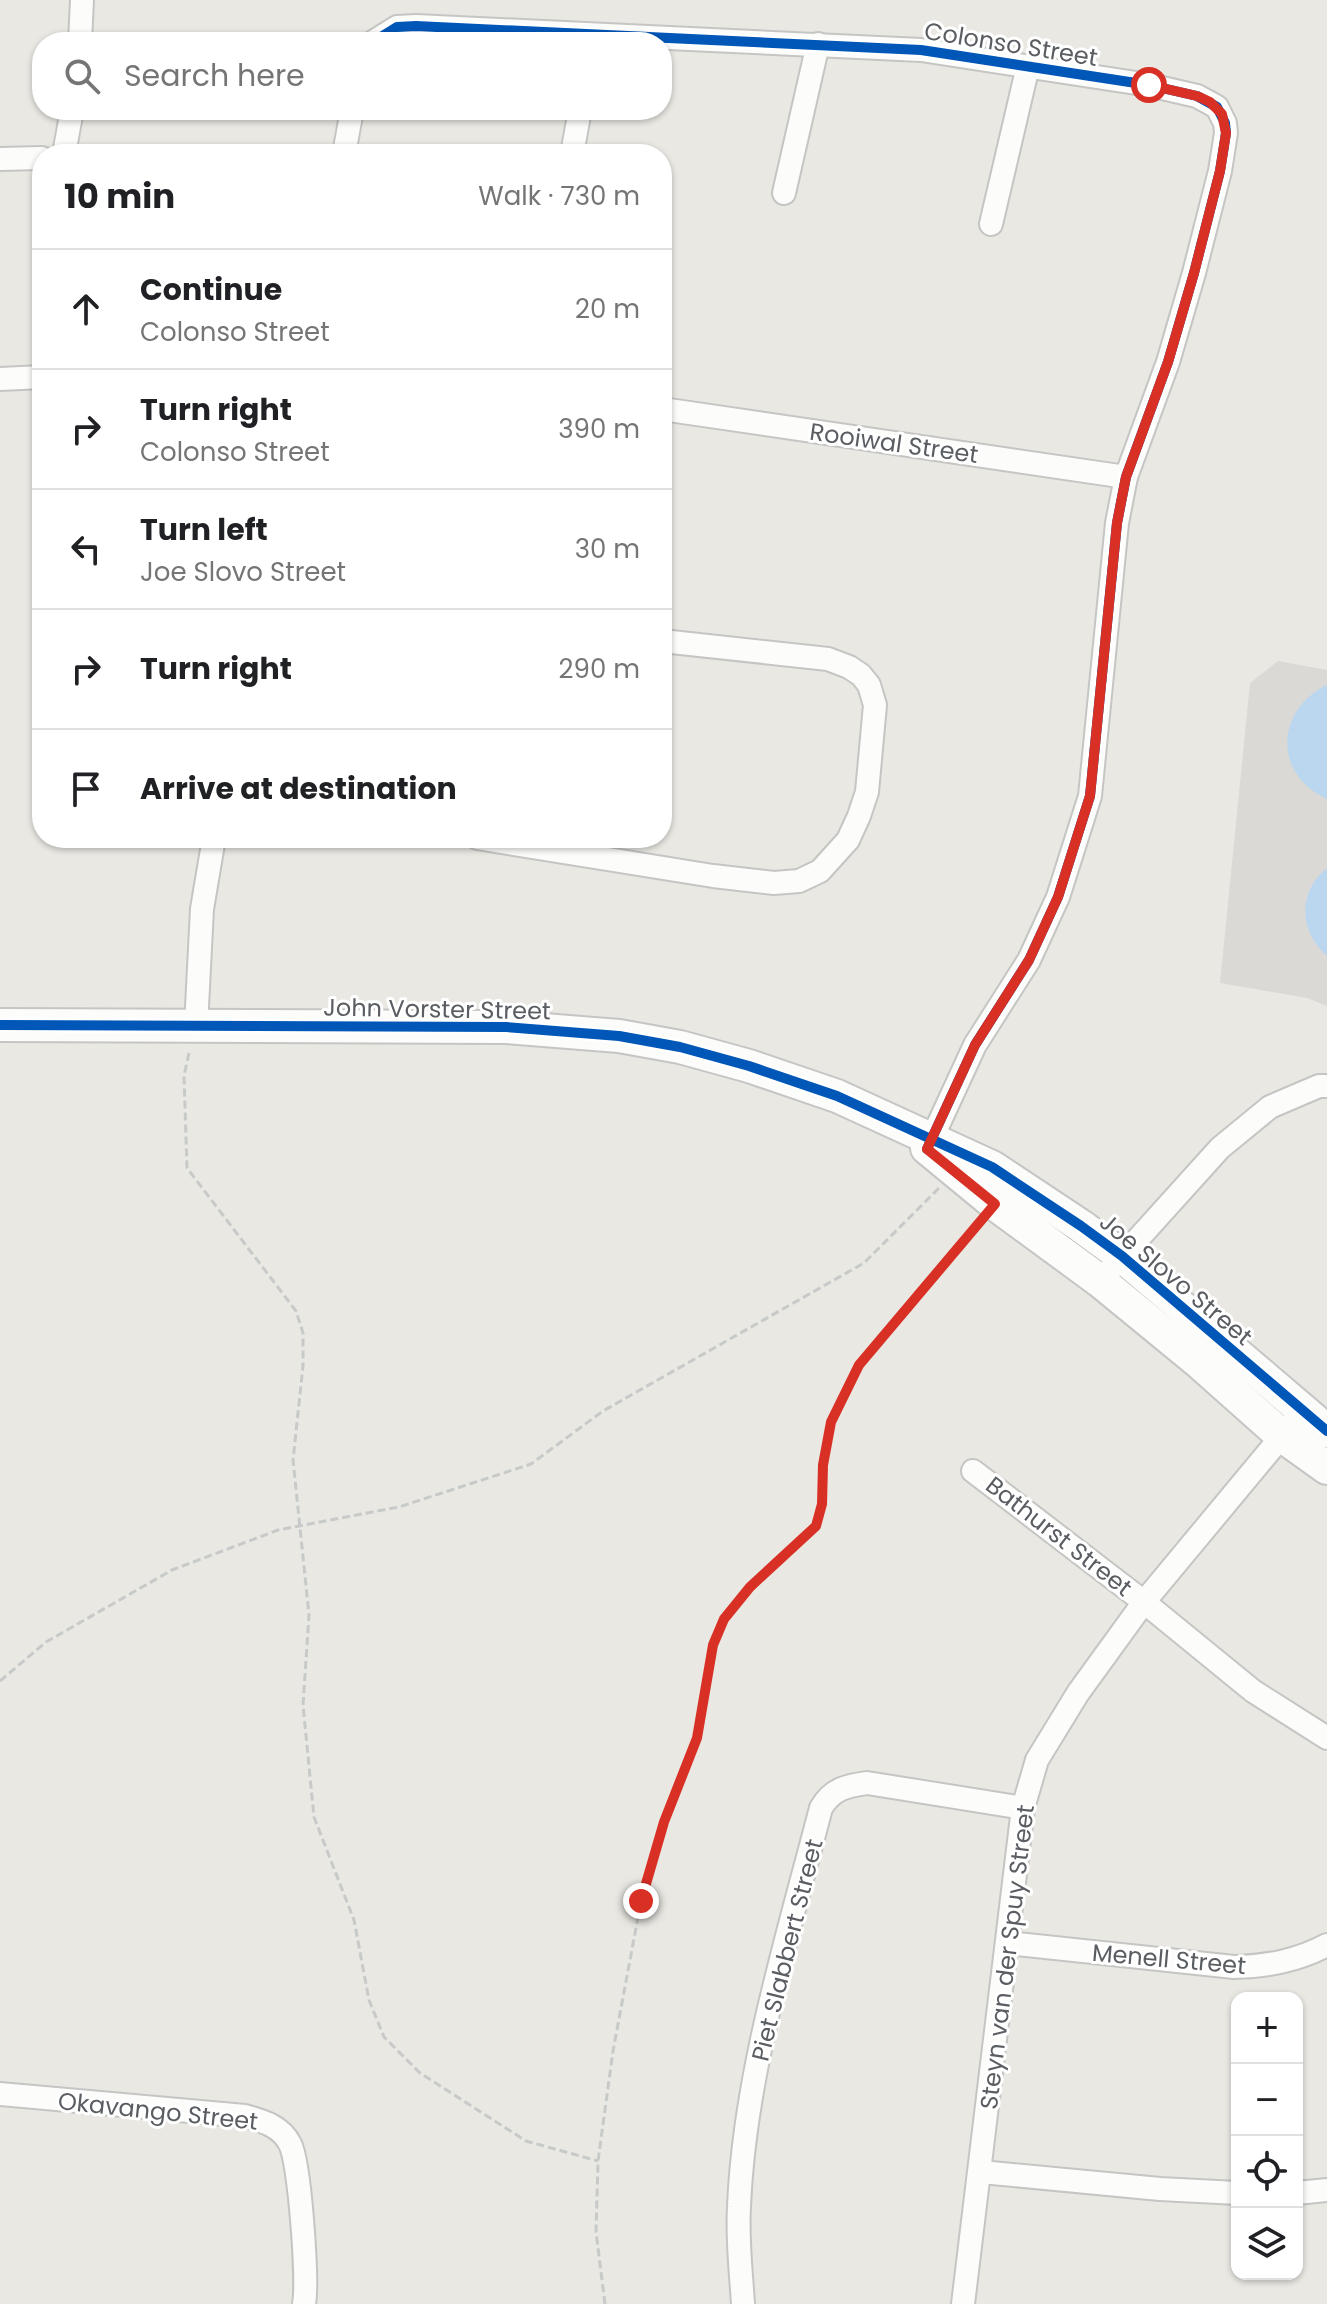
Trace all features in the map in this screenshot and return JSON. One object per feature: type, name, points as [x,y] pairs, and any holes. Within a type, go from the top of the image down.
[{"type":"street","points":[[80,32],[82,0]]},
{"type":"street","name":"Colonso Street","points":[[389,32],[397,27],[416,26],[497,32]]},
{"type":"street","name":"Colonso Street","points":[[672,41],[921,50],[1197,96],[1217,107],[1225,123],[1220,171],[1194,273],[1168,362],[1126,477],[1117,523],[1090,796],[1078,838],[1058,897],[1029,960],[975,1045],[922,1139]]},
{"type":"street","points":[[784,193],[818,44]]},
{"type":"street","points":[[991,224],[1028,66]]},
{"type":"street","points":[[66,144],[70,120]]},
{"type":"street","points":[[346,144],[350,120]]},
{"type":"street","points":[[574,144],[578,120]]},
{"type":"street","points":[[0,159],[32,158]]},
{"type":"street","points":[[0,379],[32,377]]},
{"type":"street","name":"Rooiwal Street","points":[[672,410],[1126,477]]},
{"type":"street","points":[[539,848],[774,883],[799,881],[820,871],[848,840],[867,792],[875,705],[869,685],[849,667],[828,659],[672,642]]},
{"type":"street","points":[[196,1026],[202,909],[212,848]]},
{"type":"street","name":"John Vorster Street","points":[[0,1025],[151,1028],[506,1027],[619,1036],[680,1047],[749,1066],[837,1096],[922,1139]]},
{"type":"street","points":[[1100,1281],[1233,1138],[1270,1107],[1319,1086],[1327,1086]]},
{"type":"street","name":"Joe Slovo Street","points":[[922,1139],[955,1173],[1100,1281],[1281,1435],[1327,1468]]},
{"type":"street","name":"Joe Slovo Street","points":[[922,1139],[992,1167],[1081,1226],[1122,1256],[1315,1422]]},
{"type":"street","name":"Steyn van der Spuy Street","points":[[963,2304],[1023,1808],[1037,1760],[1054,1728],[1144,1602],[1281,1435],[1315,1422]]},
{"type":"street","name":"Bathurst Street","points":[[973,1471],[1144,1602]]},
{"type":"street","points":[[1144,1602],[1253,1691],[1327,1738]]},
{"type":"street","name":"Piet Slabbert Street","points":[[743,2304],[739,2207],[744,2148],[776,1982],[821,1808],[829,1794],[847,1785],[867,1783],[1023,1808]]},
{"type":"street","name":"Menell Street","points":[[1008,1943],[1234,1967],[1266,1966],[1289,1961],[1327,1945]]},
{"type":"street","name":"Okavango Street","points":[[0,2094],[245,2116],[268,2122],[281,2132],[291,2146],[295,2161],[302,2232],[304,2304]]},
{"type":"street","points":[[981,2172],[1231,2193]]},
{"type":"street","points":[[1303,2192],[1327,2190]]},
{"type":"path","points":[[196,1026],[184,1076],[187,1168],[296,1311],[303,1333],[303,1366],[293,1460],[309,1615],[303,1705],[314,1817],[354,1920],[369,2000],[384,2037],[420,2073],[526,2141],[598,2161]]},
{"type":"path","points":[[0,1681],[46,1642],[172,1570],[278,1530],[399,1507],[531,1464],[603,1411],[864,1263],[955,1173]]},
{"type":"path","points":[[605,2304],[596,2232],[598,2161],[613,2051],[641,1901],[664,1822],[697,1738],[713,1645],[724,1619],[750,1587],[816,1526],[822,1504],[823,1465],[831,1422],[859,1365],[995,1204]]},
{"type":"shaded area","points":[[1278,661],[1327,670],[1327,1006],[1307,998],[1220,983],[1250,683]]},
{"type":"water","points":[[1327,685],[1327,799],[1309,788],[1297,775],[1287,742],[1297,710],[1310,696]]},
{"type":"water","points":[[1327,868],[1327,956],[1311,936],[1305,912],[1310,888]]},
{"type":"cycle path","points":[[389,32],[397,27],[416,26],[542,32]]},
{"type":"cycle path","points":[[672,38],[921,50],[1149,85],[1197,96],[1217,107],[1225,123],[1220,171],[1194,273],[1168,362],[1126,477],[1117,523],[1090,796],[1058,897],[1029,960],[975,1045],[927,1149]]},
{"type":"cycle path","points":[[0,1025],[506,1027],[619,1036],[680,1047],[749,1066],[837,1096],[992,1167],[1122,1256],[1327,1431]]},
{"type":"route","points":[[641,1901],[664,1822],[697,1738],[713,1645],[724,1619],[750,1587],[816,1526],[822,1504],[823,1465],[831,1422],[859,1365],[995,1204],[927,1149],[975,1045],[1029,960],[1058,897],[1078,838],[1090,796],[1117,523],[1126,477],[1168,362],[1194,273],[1220,171],[1226,133],[1222,114],[1210,102],[1149,85]]}]
